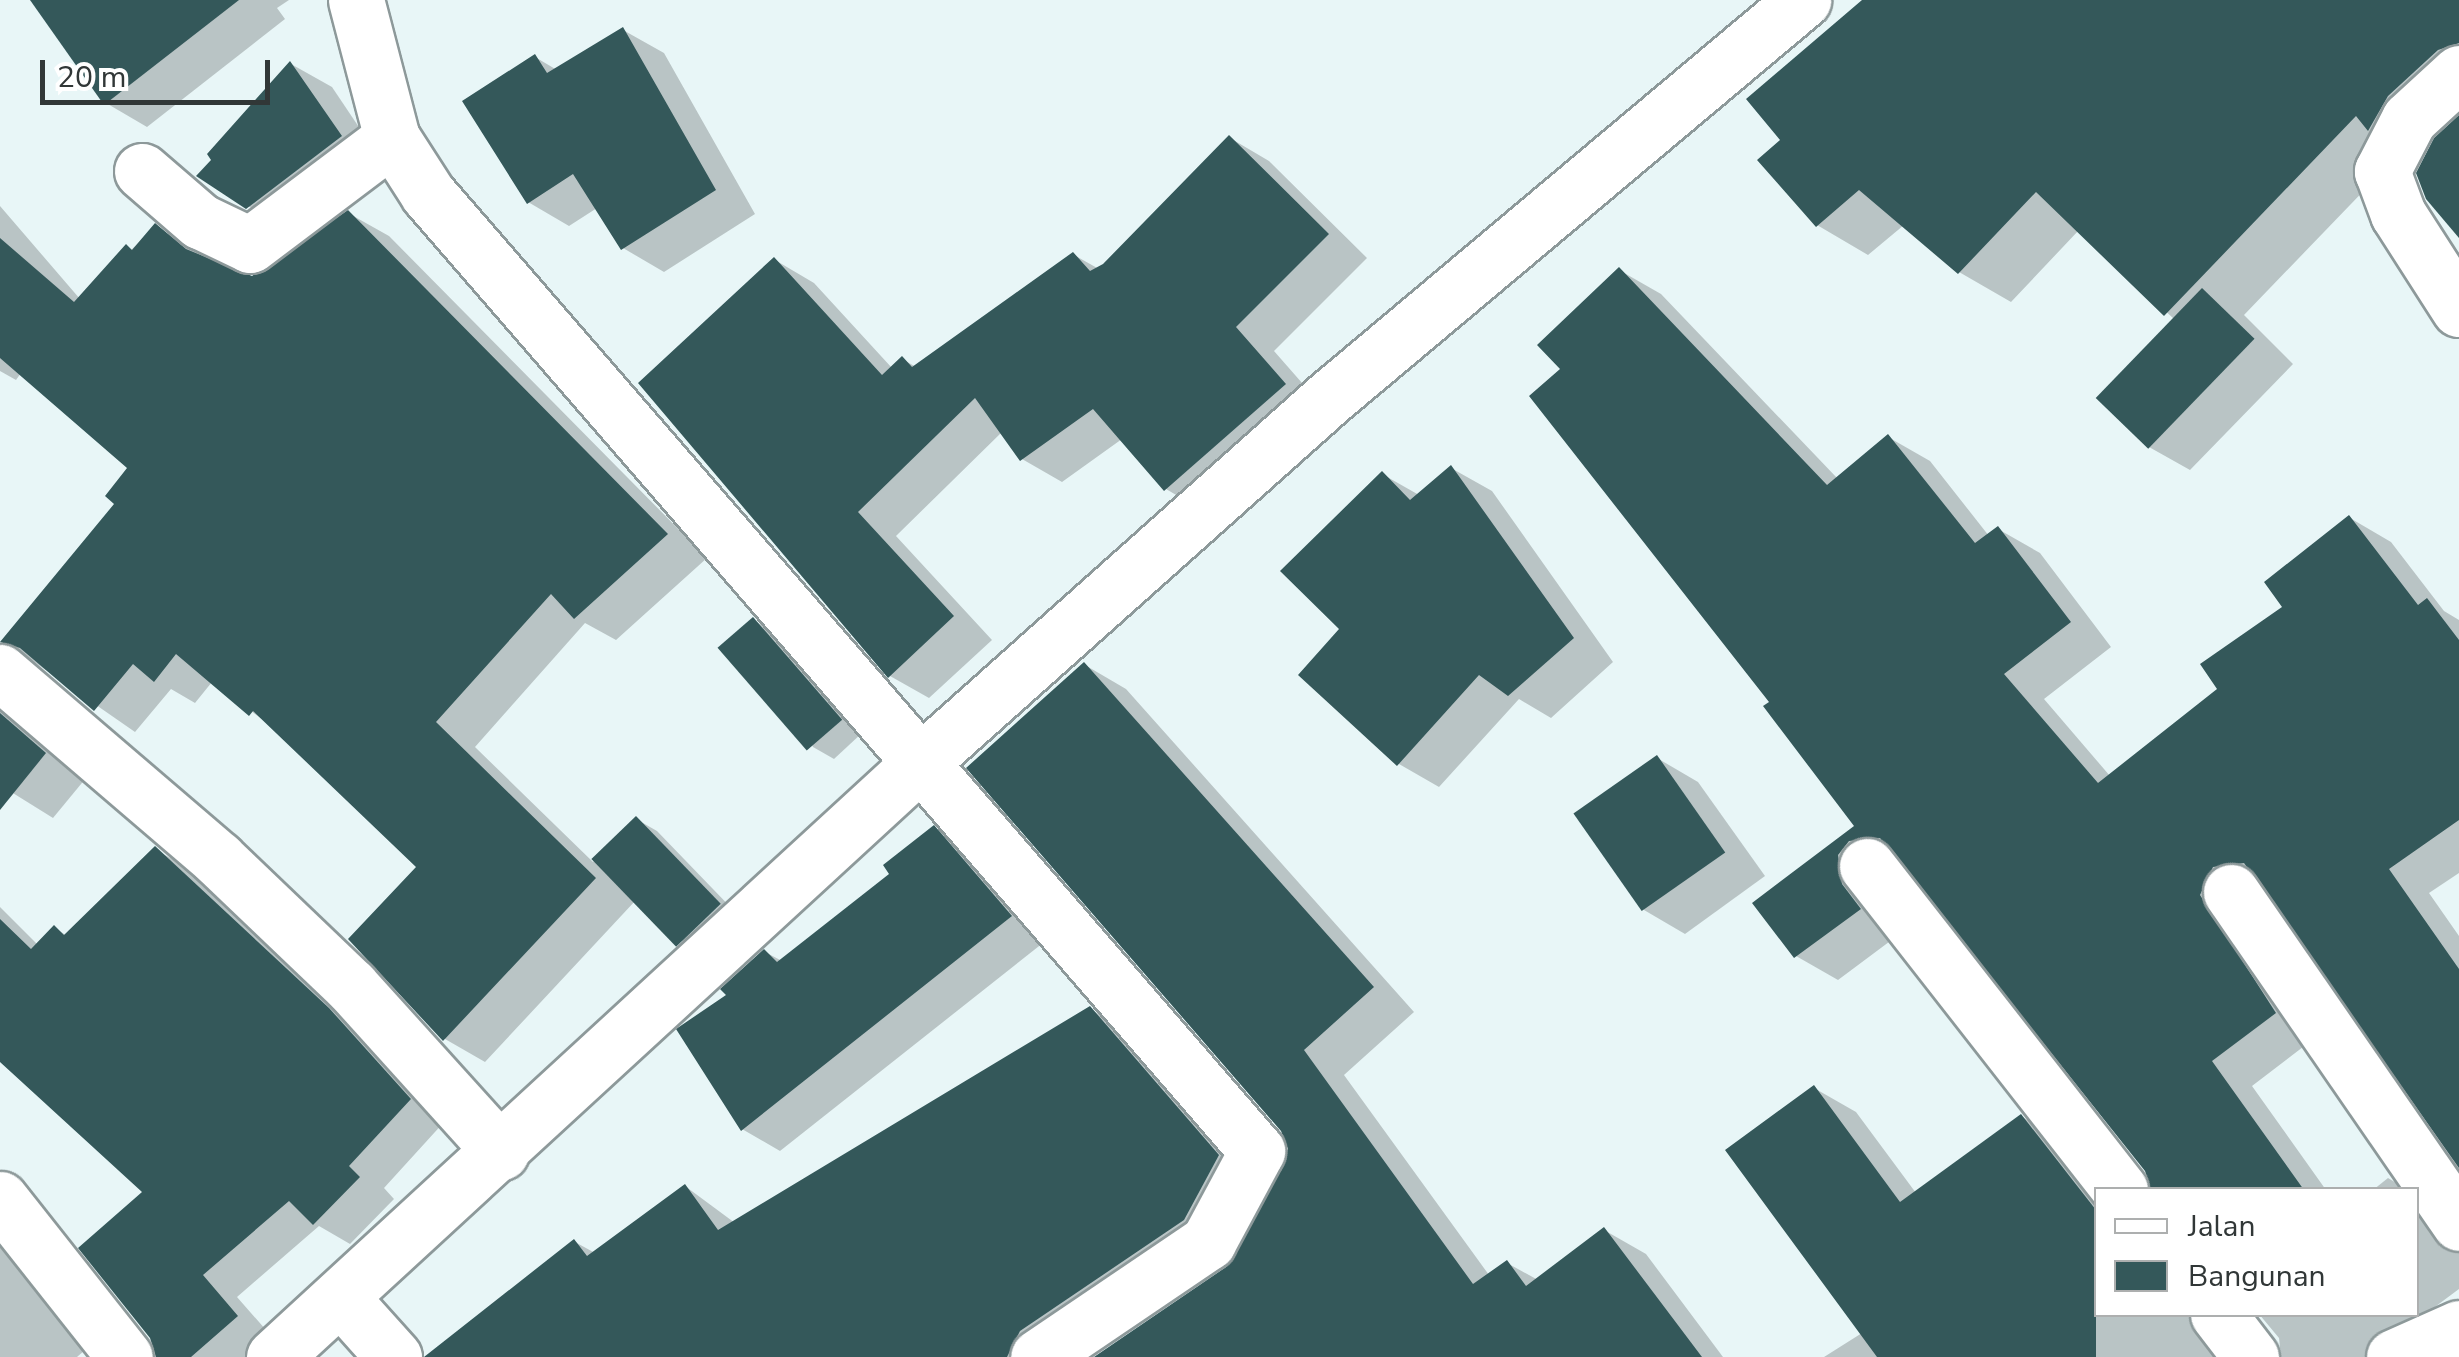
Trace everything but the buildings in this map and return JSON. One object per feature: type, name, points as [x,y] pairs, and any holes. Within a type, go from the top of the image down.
[{"type":"street","points":[[356,0],[392,138],[428,194],[1257,1151],[1208,1242],[1038,1357]]},
{"type":"street","points":[[274,1357],[342,1299],[920,762],[1330,397],[1803,0]]},
{"type":"street","points":[[2459,73],[2409,119],[2382,171],[2398,214],[2459,310]]},
{"type":"street","points":[[142,171],[200,221],[250,245],[392,138]]},
{"type":"street","points":[[0,672],[218,859],[338,973],[501,1152]]},
{"type":"street","points":[[1867,866],[2118,1187]]},
{"type":"street","points":[[2230,892],[2459,1223]]},
{"type":"street","points":[[0,1199],[125,1357]]},
{"type":"street","points":[[342,1299],[394,1357]]},
{"type":"street","points":[[2220,1317],[2252,1357]]},
{"type":"street","points":[[2394,1357],[2459,1328]]}]
